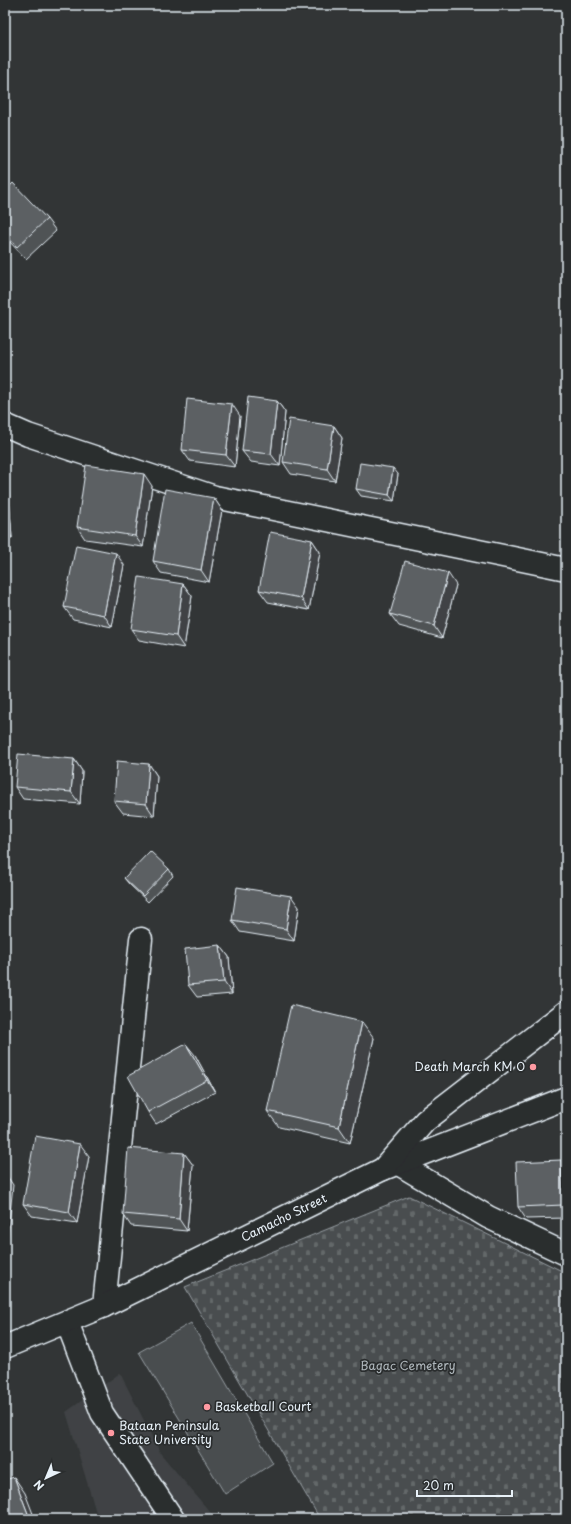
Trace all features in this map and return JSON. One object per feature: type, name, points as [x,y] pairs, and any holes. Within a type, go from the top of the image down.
[{"type":"street","points":[[5,425],[28,435],[215,497],[566,569]]},
{"type":"street","points":[[104,1306],[141,939]]},
{"type":"street","points":[[566,1012],[425,1121],[390,1166],[488,1217],[566,1254]]},
{"type":"street","name":"Camacho Street","points":[[5,1347],[104,1306],[390,1166],[566,1098]]},
{"type":"street","points":[[67,1322],[102,1413],[173,1519]]},
{"type":"shaded area","name":"Bataan Peninsula State University","points":[[120,1373],[161,1454],[216,1519],[98,1519],[66,1412]]},
{"type":"green space","name":"Bagac Cemetery","points":[[409,1196],[566,1273],[566,1519],[320,1519],[185,1287]]},
{"type":"green space","name":"Basketball Court","points":[[191,1323],[273,1463],[225,1494],[139,1352]]},
{"type":"building","points":[[13,183],[47,219],[17,247],[5,234],[5,191]]},
{"type":"building","points":[[248,397],[277,401],[271,454],[242,451]]},
{"type":"building","points":[[187,399],[232,404],[226,455],[182,450]]},
{"type":"building","points":[[289,419],[334,426],[327,469],[283,462]]},
{"type":"building","points":[[360,463],[393,468],[389,495],[356,489]]},
{"type":"building","points":[[86,465],[144,474],[135,536],[77,527]]},
{"type":"building","points":[[165,489],[214,498],[201,570],[153,561]]},
{"type":"building","points":[[270,532],[312,540],[301,598],[259,590]]},
{"type":"building","points":[[76,545],[116,553],[104,615],[64,607]]},
{"type":"building","points":[[405,561],[448,573],[434,626],[390,614]]},
{"type":"building","points":[[139,577],[183,584],[176,636],[131,629]]},
{"type":"building","points":[[18,754],[74,759],[71,792],[15,787]]},
{"type":"building","points":[[117,761],[149,764],[146,804],[114,801]]},
{"type":"building","points":[[150,851],[169,869],[143,896],[124,878]]},
{"type":"building","points":[[237,887],[291,896],[286,929],[232,920]]},
{"type":"building","points":[[220,945],[224,982],[188,985],[185,949]]},
{"type":"building","points":[[291,1005],[362,1022],[339,1127],[267,1111]]},
{"type":"building","points":[[186,1044],[207,1080],[148,1112],[128,1076]]},
{"type":"building","points":[[35,1136],[80,1144],[69,1212],[23,1204]]},
{"type":"building","points":[[128,1148],[184,1153],[179,1219],[123,1214]]},
{"type":"building","points":[[561,1160],[563,1205],[518,1207],[516,1162]]},
{"type":"building","points":[[14,1477],[30,1519],[5,1519],[5,1480]]},
{"type":"place","name":"Death March KM 0","points":[[533,1067]]},
{"type":"place","name":"Basketball Court","points":[[207,1407]]},
{"type":"place","name":"Bataan Peninsula State University","points":[[111,1433]]}]
